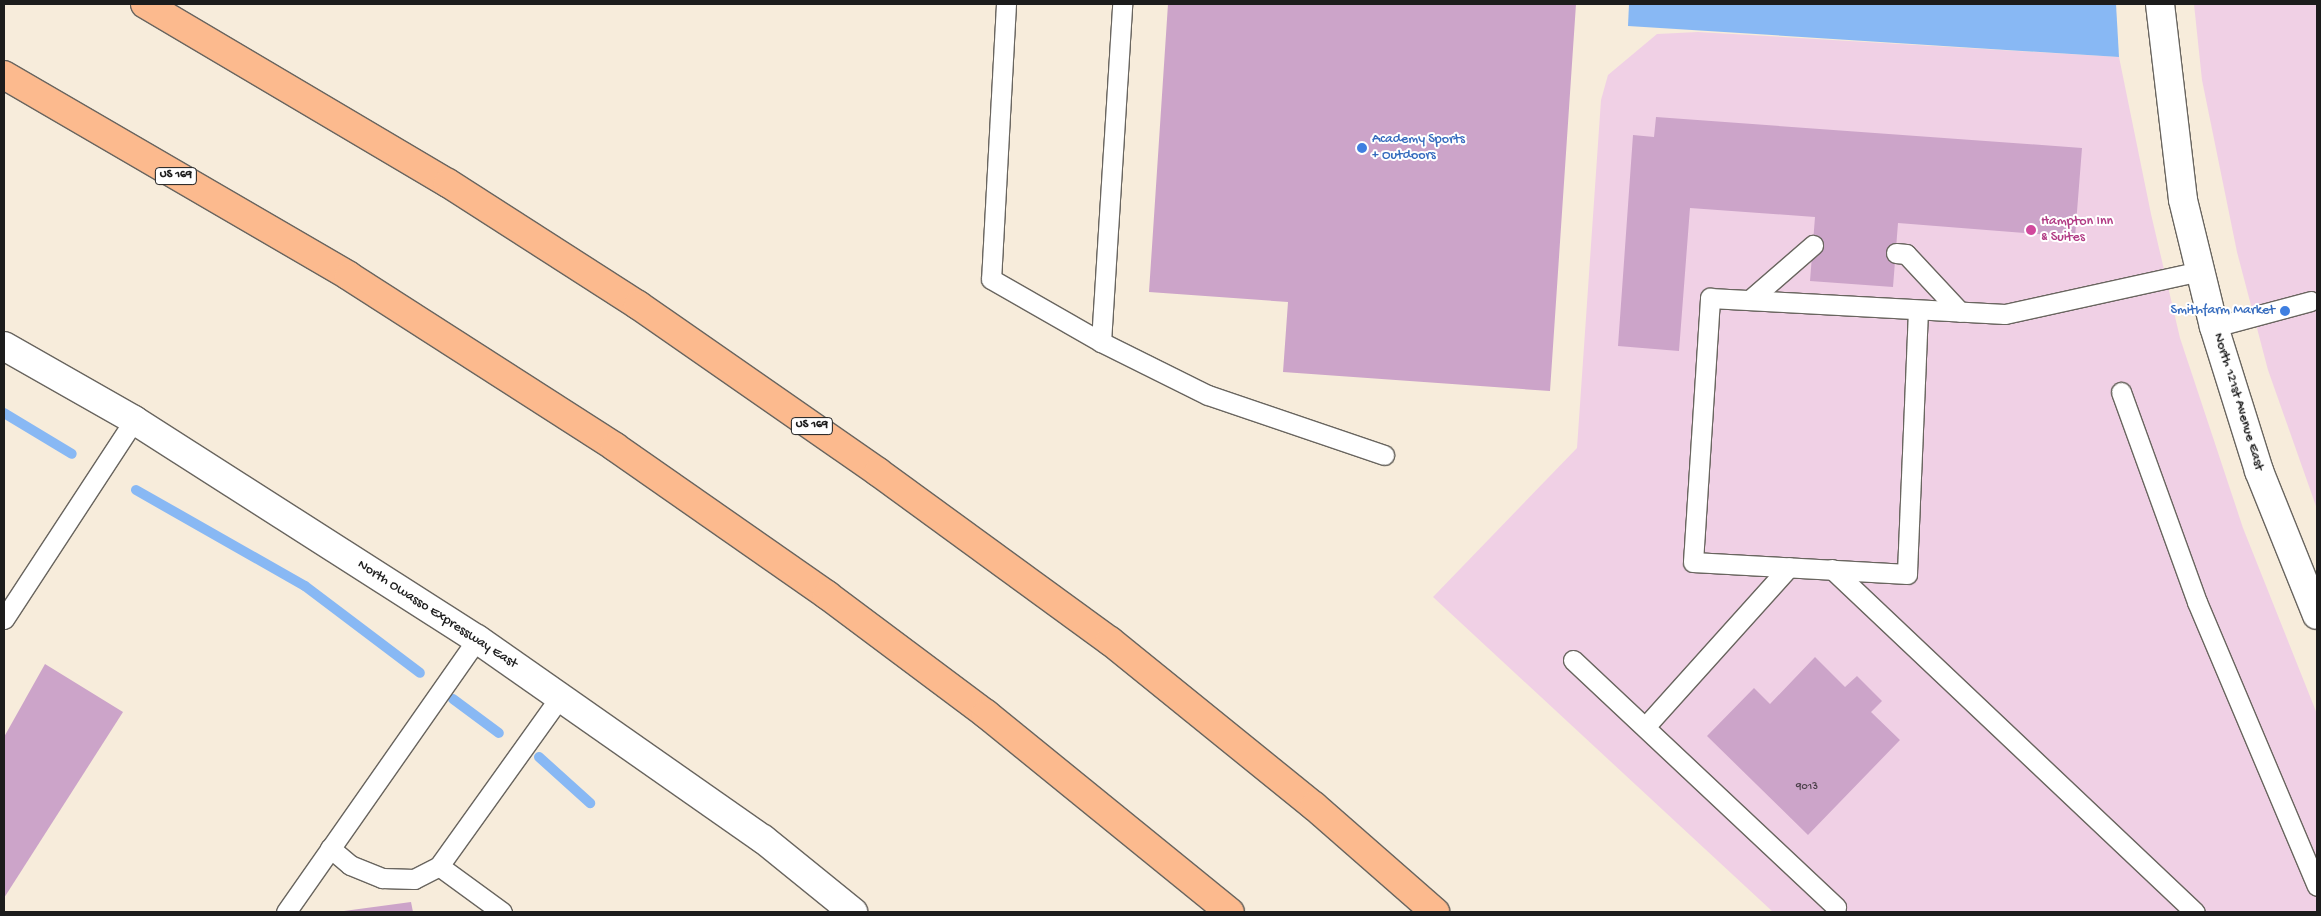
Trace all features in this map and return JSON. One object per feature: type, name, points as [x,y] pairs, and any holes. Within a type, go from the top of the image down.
[{"type":"highway","name":"US 169","points":[[144,4],[448,183],[638,305],[878,472],[1110,641],[1314,806],[1436,912]]},
{"type":"highway","name":"US 169","points":[[4,75],[349,276],[615,447],[827,595],[986,714],[1230,912]]},
{"type":"street","name":"North 121st Avenue East","points":[[2160,4],[2183,200],[2214,327],[2259,471],[2317,615]]},
{"type":"street","name":"North Owasso Expressway East","points":[[4,346],[134,420],[476,639],[763,840],[852,912]]},
{"type":"lane","points":[[1006,4],[991,278],[1101,342],[1208,395],[1384,455]]},
{"type":"lane","points":[[1101,342],[1122,4]]},
{"type":"lane","points":[[1752,298],[1813,245]]},
{"type":"lane","points":[[1896,253],[1906,254],[1960,312]]},
{"type":"lane","points":[[1918,310],[1907,574],[1693,562],[1710,298],[1752,298],[2005,314],[2200,271]]},
{"type":"lane","points":[[2214,327],[2310,301]]},
{"type":"lane","points":[[2121,392],[2197,602],[2317,886]]},
{"type":"lane","points":[[4,619],[134,420]]},
{"type":"lane","points":[[1645,727],[1790,567]]},
{"type":"lane","points":[[1832,569],[2195,912]]},
{"type":"lane","points":[[286,912],[476,639]]},
{"type":"lane","points":[[1573,660],[1836,907]]},
{"type":"lane","points":[[330,848],[350,865],[382,878],[414,879],[438,866],[560,697]]},
{"type":"lane","points":[[438,866],[502,912]]},
{"type":"shaded area","name":"Smithfarm Market","points":[[2194,4],[2317,4],[2317,509],[2268,370],[2237,252],[2202,80]]},
{"type":"shaded area","points":[[1698,32],[2119,57],[2151,214],[2180,338],[2243,528],[2317,714],[2317,912],[1773,912],[1433,597],[1577,448],[1601,100],[1608,75],[1657,34]]},
{"type":"water","points":[[1629,4],[2116,4],[2119,57],[1628,26]]},
{"type":"building","name":"Academy Sports + Outdoors","points":[[1168,4],[1576,4],[1550,391],[1283,372],[1288,302],[1149,292]]},
{"type":"building","name":"Hampton Inn & Suites","points":[[1656,117],[2082,148],[2075,237],[1898,223],[1893,287],[1810,281],[1815,217],[1690,208],[1679,351],[1618,346],[1633,135],[1654,137]]},
{"type":"building","points":[[1815,657],[1845,687],[1857,676],[1882,701],[1871,712],[1900,740],[1808,835],[1707,736],[1754,688],[1770,704]]},
{"type":"building","points":[[45,664],[123,712],[4,898],[4,737]]},
{"type":"building","points":[[411,902],[413,912],[344,912],[344,911]]},
{"type":"waterway","points":[[4,413],[72,454]]},
{"type":"waterway","points":[[136,490],[305,586],[420,673]]},
{"type":"waterway","points":[[453,699],[499,733]]},
{"type":"waterway","points":[[539,757],[590,803]]},
{"type":"place","name":"Academy Sports + Outdoors","points":[[1362,148]]},
{"type":"place","name":"Hampton Inn & Suites","points":[[2031,230]]},
{"type":"place","name":"Smithfarm Market","points":[[2285,311]]}]
